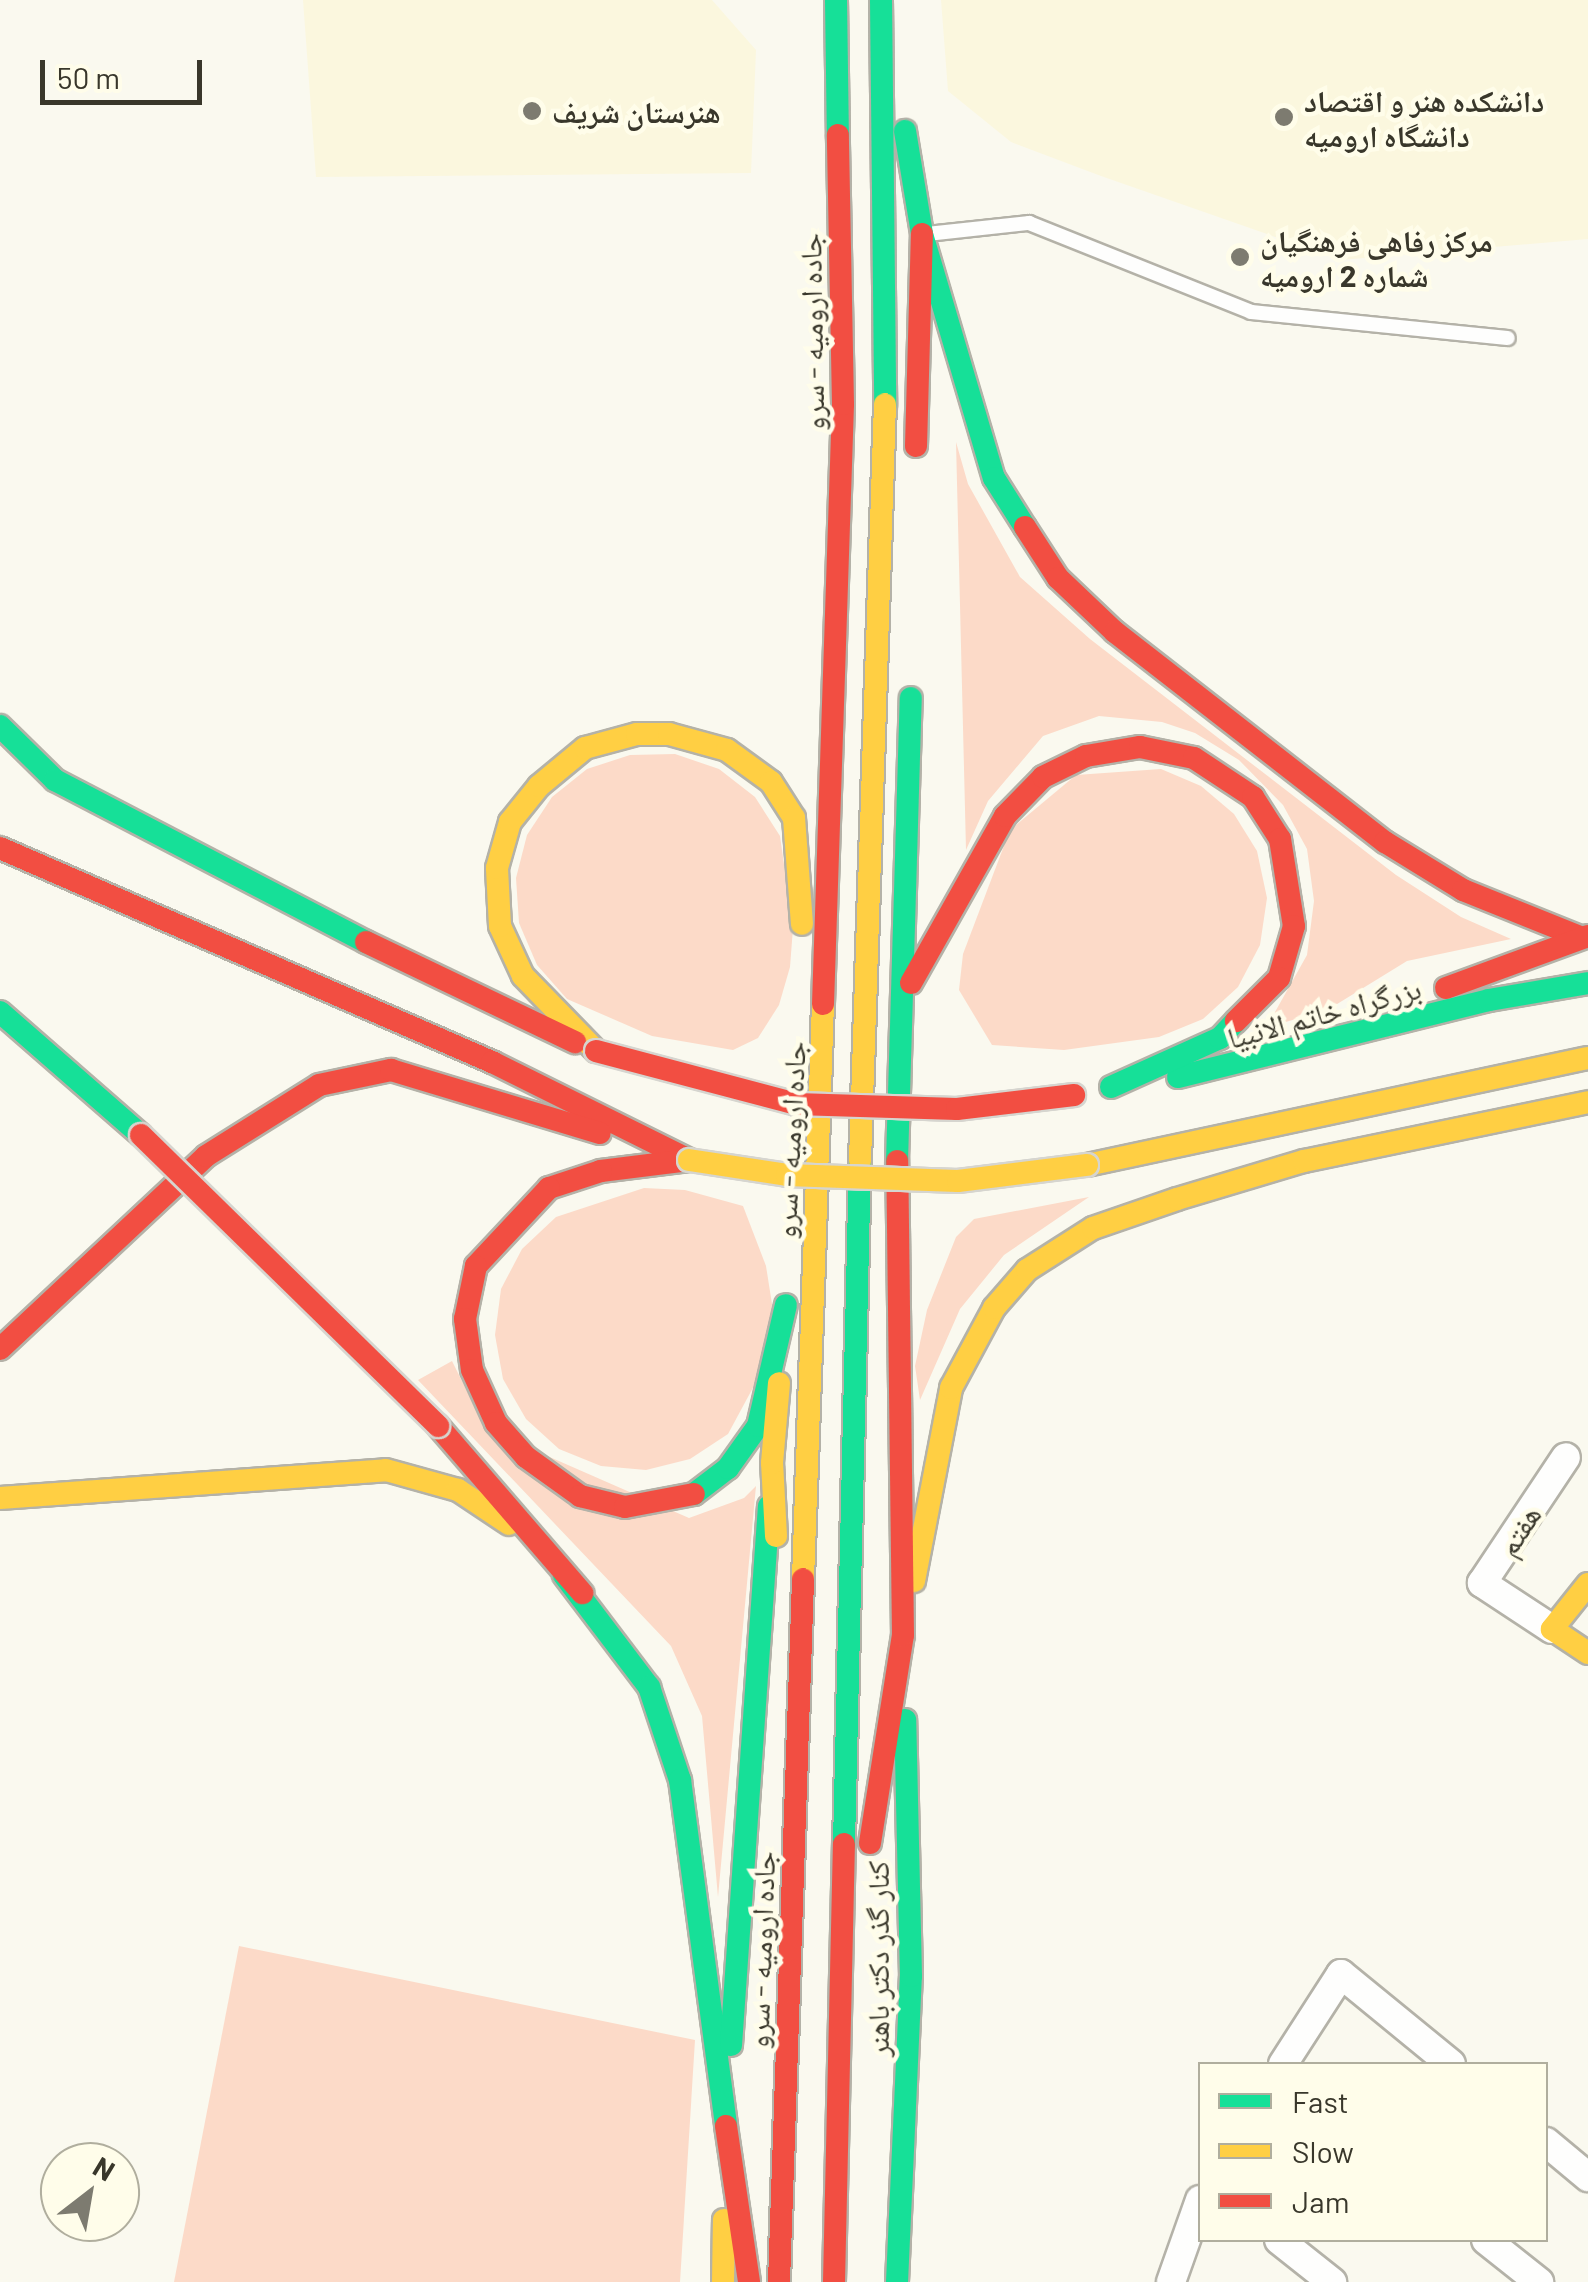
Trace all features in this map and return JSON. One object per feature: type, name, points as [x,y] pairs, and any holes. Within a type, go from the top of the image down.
[{"type":"main road","name":"جاده ارومیه - سرو","points":[[779,2282],[843,404],[836,0]]},
{"type":"main road","points":[[882,0],[922,234],[994,478],[1058,578],[1115,632],[1385,842],[1463,890],[1584,937]]},
{"type":"main road","points":[[834,2282],[857,1249],[885,422],[882,0]]},
{"type":"main road","points":[[916,470],[922,234]]},
{"type":"main road","points":[[903,1636],[894,1266],[912,664]]},
{"type":"main road","name":"بزرگراه خاتم الانبیا","points":[[0,726],[54,780],[503,1013],[596,1051],[796,1104],[957,1109],[1074,1096],[1206,1073],[1488,1000],[1588,982]]},
{"type":"main road","points":[[790,1224],[804,945],[834,727]]},
{"type":"main road","points":[[596,1051],[523,976],[500,926],[497,868],[510,822],[539,786],[585,748],[638,734],[668,734],[727,750],[771,782],[794,818],[804,945]]},
{"type":"main road","points":[[905,996],[1004,816],[1042,777],[1086,756],[1140,747],[1194,758],[1253,797],[1280,839],[1294,926],[1279,978],[1230,1030],[1110,1087]]},
{"type":"main road","points":[[0,848],[492,1062],[689,1160]]},
{"type":"main road","points":[[1330,1043],[1468,977],[1584,937]]},
{"type":"main road","points":[[0,1012],[141,1135],[438,1426],[582,1593],[649,1687],[680,1780],[749,2282]]},
{"type":"main road","points":[[0,1349],[206,1156],[320,1085],[392,1070],[689,1160],[787,1175],[958,1181],[1088,1166],[1432,1086],[1588,1058]]},
{"type":"main road","points":[[842,2024],[903,1636],[951,1388],[1005,1295],[1026,1270],[1094,1228],[1304,1162],[1588,1102]]},
{"type":"main road","points":[[689,1160],[601,1171],[549,1188],[492,1242],[476,1266],[466,1318],[472,1370],[496,1422],[526,1457],[580,1496],[625,1507],[685,1501],[728,1468],[758,1426],[786,1305]]},
{"type":"main road","points":[[722,2282],[726,2126],[787,1273]]},
{"type":"main road","points":[[772,1463],[794,1854]]},
{"type":"main road","points":[[0,1498],[386,1470],[458,1490],[516,1528],[582,1593]]},
{"type":"main road","points":[[1588,1584],[1552,1629],[1588,1653]]},
{"type":"main road","name":"کنار گذر دکتر باهنر","points":[[896,2282],[911,1976],[903,1636]]},
{"type":"street","name":"هفتم","points":[[1552,1629],[1482,1583],[1566,1457]]},
{"type":"street","points":[[1284,2062],[1341,1974],[1450,2062]]},
{"type":"street","points":[[1548,2144],[1588,2176]]},
{"type":"street","points":[[1179,2278],[1198,2207]]},
{"type":"street","points":[[1282,2242],[1332,2282]]},
{"type":"street","points":[[1489,2242],[1539,2282]]},
{"type":"lane","points":[[922,234],[1030,223],[1251,312],[1508,338]]},
{"type":"shaded area","name":"هنرستان شریف","points":[[303,0],[712,0],[756,50],[751,173],[316,177]]},
{"type":"shaded area","name":"دانشکده هنر و اقتصاد دانشگاه ارومیه","points":[[941,0],[1588,0],[1588,239],[1341,260],[1101,176],[1011,142],[948,91]]},
{"type":"shaded area","points":[[956,442],[968,484],[1020,577],[1090,639],[1396,875],[1461,917],[1511,939],[1407,961],[1329,1009],[1266,1028],[1307,955],[1314,901],[1307,849],[1283,805],[1239,760],[1195,733],[1162,722],[1099,716],[1043,736],[988,801],[966,850]]},
{"type":"shaded area","points":[[675,754],[719,769],[755,797],[780,836],[793,928],[790,967],[779,1005],[758,1038],[733,1050],[652,1036],[567,999],[537,965],[519,923],[516,878],[527,835],[552,797],[587,769],[630,755]]},
{"type":"shaded area","points":[[1161,769],[1201,786],[1234,814],[1257,851],[1267,898],[1260,945],[1238,987],[1203,1019],[1159,1037],[1064,1050],[992,1045],[959,990],[963,954],[1010,830],[1076,775]]},
{"type":"shaded area","points":[[644,1188],[685,1190],[743,1206],[766,1266],[772,1304],[770,1356],[728,1434],[690,1459],[646,1470],[601,1466],[559,1449],[526,1419],[503,1379],[495,1335],[501,1289],[522,1249],[556,1217]]},
{"type":"shaded area","points":[[1089,1197],[1004,1255],[960,1309],[920,1400],[915,1366],[927,1310],[956,1237],[974,1219]]},
{"type":"shaded area","points":[[452,1361],[486,1429],[689,1518],[744,1498],[756,1486],[718,1897],[702,1716],[671,1646],[418,1380]]},
{"type":"shaded area","points":[[239,1946],[695,2040],[680,2282],[174,2282]]},
{"type":"traffic: fast","points":[[836,0],[838,135]]},
{"type":"traffic: fast","points":[[881,0],[885,404]]},
{"type":"traffic: fast","points":[[905,131],[922,234],[994,478],[1025,527]]},
{"type":"traffic: fast","points":[[897,1161],[911,698]]},
{"type":"traffic: fast","points":[[0,726],[55,780],[366,942]]},
{"type":"traffic: fast","points":[[1178,1077],[1489,1000],[1588,983]]},
{"type":"traffic: fast","points":[[0,1012],[141,1135]]},
{"type":"traffic: fast","points":[[1111,1087],[1220,1038],[1236,1021]]},
{"type":"traffic: fast","points":[[844,1844],[860,1161]]},
{"type":"traffic: fast","points":[[694,1494],[728,1468],[758,1426],[786,1305]]},
{"type":"traffic: fast","points":[[731,2045],[769,1506]]},
{"type":"traffic: fast","points":[[564,1575],[649,1687],[680,1780],[726,2126]]},
{"type":"traffic: fast","points":[[897,2282],[911,1976],[905,1720]]},
{"type":"traffic: slow","points":[[860,1161],[885,404]]},
{"type":"traffic: slow","points":[[596,1051],[523,976],[500,926],[497,868],[510,822],[539,786],[585,748],[637,734],[669,734],[727,750],[771,782],[794,818],[802,924]]},
{"type":"traffic: slow","points":[[803,1579],[823,1004]]},
{"type":"traffic: slow","points":[[1087,1165],[1588,1058]]},
{"type":"traffic: slow","points":[[914,1581],[951,1388],[994,1308],[1027,1270],[1093,1228],[1177,1199],[1304,1161],[1588,1102]]},
{"type":"traffic: slow","points":[[689,1160],[787,1175],[958,1181],[1087,1165]]},
{"type":"traffic: slow","points":[[776,1536],[772,1463],[779,1383]]},
{"type":"traffic: slow","points":[[0,1498],[386,1470],[458,1490],[509,1524]]},
{"type":"traffic: slow","points":[[1588,1584],[1552,1629],[1588,1653]]},
{"type":"traffic: slow","points":[[723,2282],[724,2220]]},
{"type":"traffic: jam","points":[[823,1004],[843,404],[838,135]]},
{"type":"traffic: jam","points":[[916,446],[922,234]]},
{"type":"traffic: jam","points":[[1025,527],[1058,578],[1115,632],[1385,842],[1463,890],[1580,937]]},
{"type":"traffic: jam","points":[[911,983],[1005,816],[1043,777],[1086,756],[1140,747],[1194,758],[1253,797],[1280,839],[1294,926],[1279,978],[1236,1021]]},
{"type":"traffic: jam","points":[[0,848],[492,1062],[689,1160]]},
{"type":"traffic: jam","points":[[1446,988],[1588,936]]},
{"type":"traffic: jam","points":[[366,942],[575,1042]]},
{"type":"traffic: jam","points":[[596,1051],[796,1104],[957,1109],[1074,1095]]},
{"type":"traffic: jam","points":[[0,1349],[206,1156],[319,1085],[391,1070],[600,1133]]},
{"type":"traffic: jam","points":[[141,1135],[438,1426]]},
{"type":"traffic: jam","points":[[689,1160],[601,1171],[549,1188],[476,1266],[465,1319],[472,1370],[496,1423],[526,1457],[580,1496],[625,1507],[694,1494]]},
{"type":"traffic: jam","points":[[870,1843],[903,1635],[897,1161]]},
{"type":"traffic: jam","points":[[438,1426],[582,1593]]},
{"type":"traffic: jam","points":[[779,2282],[803,1579]]},
{"type":"traffic: jam","points":[[834,2282],[844,1844]]},
{"type":"traffic: jam","points":[[726,2126],[749,2282]]},
{"type":"place","name":"هنرستان شریف","points":[[532,111]]},
{"type":"place","name":"دانشکده هنر و اقتصاد دانشگاه ارومیه","points":[[1284,117]]},
{"type":"place","name":"مرکز رفاهی فرهنگیان شماره 2 ارومیه","points":[[1240,257]]}]
